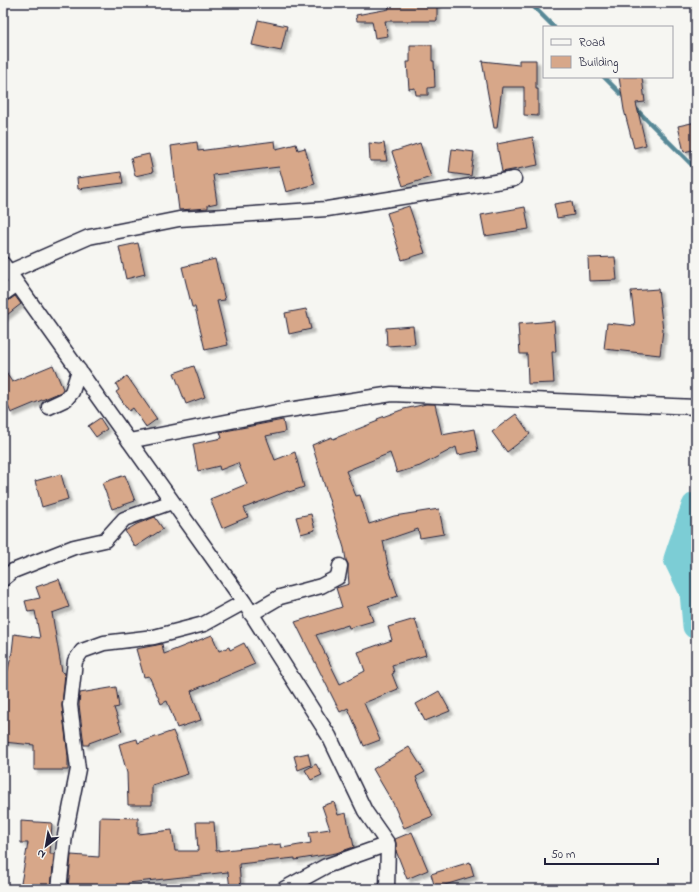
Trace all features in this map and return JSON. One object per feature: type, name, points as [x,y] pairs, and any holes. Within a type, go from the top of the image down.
[{"type":"street","points":[[387,889],[388,844],[365,811],[329,736],[247,608],[6,268],[89,237],[179,218],[327,209],[514,179]]},
{"type":"street","points":[[3,294],[17,284]]},
{"type":"street","points":[[49,407],[66,399],[72,392],[79,370]]},
{"type":"street","points":[[129,441],[282,411],[392,394],[696,407]]},
{"type":"street","points":[[3,579],[13,571],[74,547],[106,540],[124,519],[172,502]]},
{"type":"street","points":[[58,889],[65,835],[78,769],[70,705],[74,661],[82,651],[104,643],[154,637],[204,624],[280,597],[321,586],[338,577],[340,566]]},
{"type":"street","points":[[284,889],[326,866],[388,844]]},
{"type":"building","points":[[388,3],[437,3],[437,21],[385,21],[388,36],[375,38],[372,21],[357,21],[356,15],[389,9]]},
{"type":"building","points":[[258,20],[287,26],[281,51],[252,45]]},
{"type":"building","points":[[410,45],[432,45],[435,87],[428,88],[428,95],[416,95],[415,88],[409,89],[407,62],[410,62]]},
{"type":"building","points":[[519,60],[536,60],[538,116],[524,115],[524,87],[502,87],[497,128],[494,128],[482,61],[519,65]]},
{"type":"building","points":[[619,78],[642,78],[645,102],[636,103],[646,145],[634,148],[624,110]]},
{"type":"building","points":[[696,122],[696,149],[684,152],[678,126]]},
{"type":"building","points":[[533,137],[538,165],[502,172],[497,144]]},
{"type":"building","points":[[275,141],[276,149],[296,144],[298,150],[305,148],[315,184],[286,192],[279,167],[213,175],[217,203],[208,205],[208,208],[179,210],[171,146],[197,142],[198,151]]},
{"type":"building","points":[[369,143],[384,143],[387,161],[370,161]]},
{"type":"building","points":[[420,143],[431,177],[403,186],[392,152]]},
{"type":"building","points":[[452,149],[474,152],[471,176],[449,173]]},
{"type":"building","points":[[149,154],[153,172],[135,176],[131,158]]},
{"type":"building","points":[[121,172],[123,183],[78,189],[77,178]]},
{"type":"building","points":[[572,201],[574,215],[557,218],[554,204]]},
{"type":"building","points":[[409,206],[425,253],[402,260],[387,213]]},
{"type":"building","points":[[525,207],[529,229],[485,236],[481,215]]},
{"type":"building","points":[[138,243],[145,274],[126,279],[119,247]]},
{"type":"building","points":[[615,257],[617,280],[589,281],[588,258]]},
{"type":"building","points":[[215,259],[225,300],[217,301],[228,345],[205,350],[195,307],[192,307],[182,267]]},
{"type":"building","points":[[658,289],[663,330],[660,355],[604,349],[607,323],[635,326],[631,291]]},
{"type":"building","points":[[15,296],[21,304],[3,318],[3,302],[8,301]]},
{"type":"building","points":[[306,309],[311,329],[289,334],[285,313]]},
{"type":"building","points":[[554,321],[556,352],[552,352],[554,383],[528,384],[527,354],[520,354],[518,324]]},
{"type":"building","points":[[413,326],[415,344],[387,346],[386,328]]},
{"type":"building","points":[[53,365],[63,389],[61,392],[11,413],[3,394],[3,368],[12,382]]},
{"type":"building","points":[[194,366],[205,397],[186,404],[174,373]]},
{"type":"building","points":[[127,376],[157,419],[146,427],[133,408],[129,411],[116,392],[119,390],[116,384]]},
{"type":"building","points":[[426,404],[435,404],[442,435],[474,429],[478,451],[458,455],[456,447],[420,466],[397,473],[390,453],[346,471],[356,496],[360,495],[369,524],[394,516],[439,509],[444,534],[420,538],[418,529],[383,541],[388,566],[398,596],[368,606],[373,621],[349,628],[348,625],[316,635],[340,684],[365,671],[358,652],[392,640],[388,627],[415,619],[426,655],[392,665],[394,673],[392,674],[398,689],[364,703],[380,740],[364,746],[348,708],[340,712],[295,622],[342,607],[336,588],[349,584],[348,564],[344,548],[312,445],[332,437],[333,439],[378,421],[377,419],[404,409]]},
{"type":"building","points":[[516,414],[530,434],[507,452],[492,432]]},
{"type":"building","points":[[100,418],[107,429],[96,437],[88,426]]},
{"type":"building","points":[[283,420],[285,432],[266,436],[275,460],[295,452],[304,487],[289,492],[288,491],[244,508],[248,517],[222,528],[210,499],[247,484],[238,463],[220,470],[219,466],[198,471],[193,444],[222,438],[220,432]]},
{"type":"building","points":[[61,474],[68,499],[42,507],[35,481]]},
{"type":"building","points":[[125,475],[135,501],[112,509],[102,483]]},
{"type":"building","points":[[311,514],[315,530],[301,534],[296,517]]},
{"type":"building","points":[[155,517],[163,529],[135,547],[125,531],[137,524]]},
{"type":"building","points":[[59,579],[69,607],[52,613],[62,672],[65,673],[62,706],[68,756],[68,770],[34,770],[34,745],[3,742],[5,723],[3,723],[3,703],[6,688],[4,687],[12,652],[14,634],[40,638],[35,611],[28,612],[25,601],[40,598],[36,587]]},
{"type":"building","points":[[212,635],[219,651],[229,647],[230,650],[244,643],[255,664],[191,691],[201,720],[177,728],[167,701],[161,704],[149,676],[144,677],[136,649],[162,644],[164,654]]},
{"type":"building","points":[[116,687],[119,707],[114,708],[122,731],[89,743],[89,745],[84,745],[79,705],[80,693]]},
{"type":"building","points":[[439,691],[450,711],[425,721],[416,704]]},
{"type":"building","points":[[173,731],[188,774],[152,785],[152,805],[128,805],[127,773],[119,744],[137,739],[138,743]]},
{"type":"building","points":[[409,747],[425,772],[416,777],[433,816],[404,828],[393,803],[373,769]]},
{"type":"building","points":[[308,753],[311,765],[298,770],[294,756]]},
{"type":"building","points":[[316,764],[322,775],[311,780],[305,770]]},
{"type":"building","points":[[334,802],[338,815],[346,813],[354,847],[336,853],[295,860],[295,858],[239,864],[241,889],[230,889],[228,872],[128,883],[127,889],[68,889],[71,855],[99,857],[100,817],[138,818],[138,834],[172,830],[175,851],[198,851],[196,822],[214,822],[216,851],[281,844],[282,848],[311,843],[309,832],[330,829],[322,806]]},
{"type":"building","points":[[21,821],[52,823],[50,854],[54,854],[51,889],[20,889],[28,843],[21,843]]},
{"type":"building","points":[[412,832],[428,870],[407,879],[396,851],[395,839]]},
{"type":"building","points":[[470,862],[474,876],[435,888],[431,874]]},
{"type":"waterway","points":[[530,3],[553,26]]},
{"type":"waterway","points":[[605,78],[625,98]]},
{"type":"waterway","points":[[635,108],[696,169]]},
{"type":"waterway","points":[[696,506],[677,559],[693,592],[696,626]]}]
